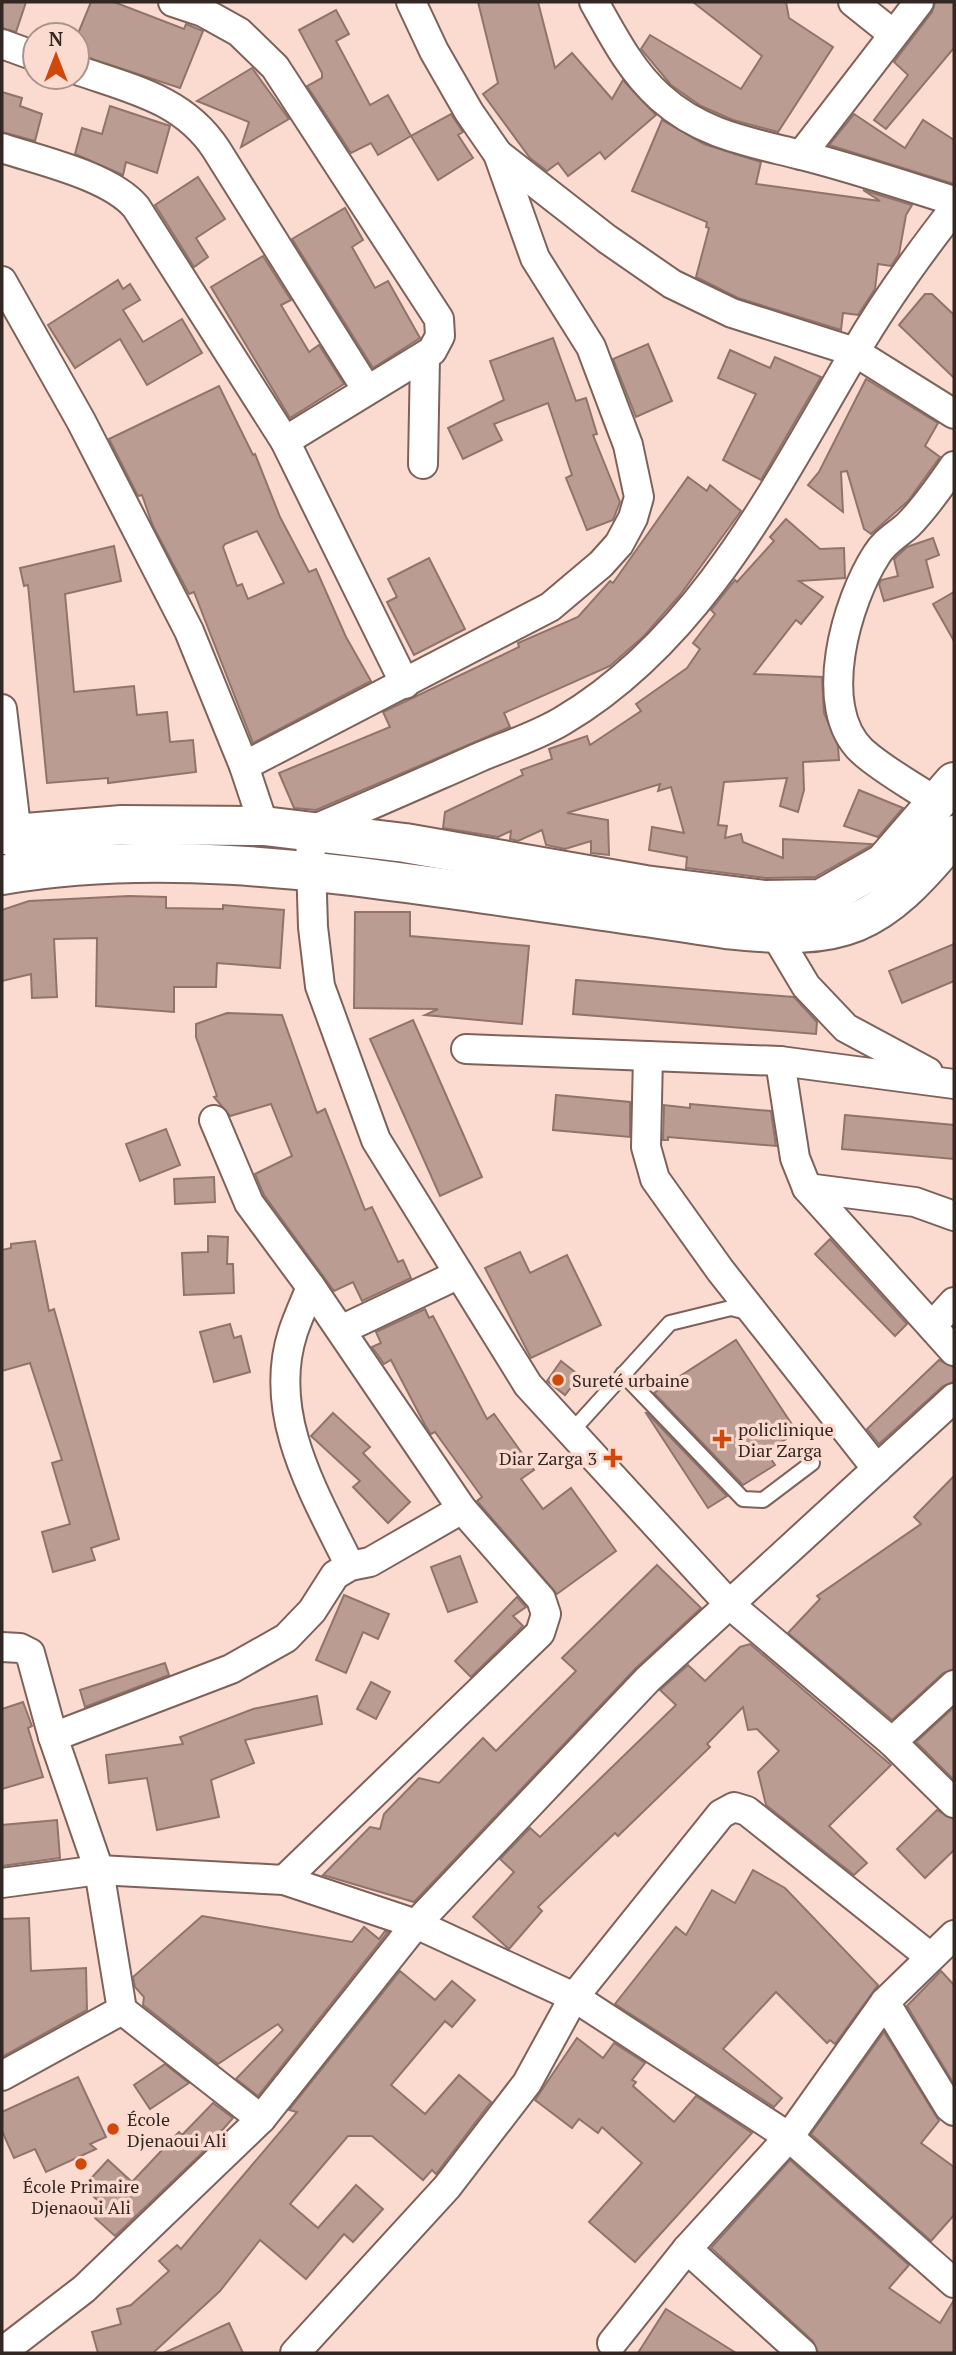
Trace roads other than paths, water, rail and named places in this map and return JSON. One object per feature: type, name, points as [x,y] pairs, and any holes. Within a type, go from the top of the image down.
[{"type":"main road","points":[[9,834],[122,825],[264,826],[405,843],[645,885],[765,900],[821,899],[884,863],[949,807]]},
{"type":"main road","points":[[11,873],[75,864],[172,863],[311,872],[775,934],[817,934],[865,919],[916,883],[949,807]]},
{"type":"street","points":[[173,2],[228,12],[275,67],[435,311],[441,327],[440,336],[432,351],[425,357],[285,441]]},
{"type":"street","points":[[244,766],[517,626],[578,587],[619,544],[633,518],[639,496],[628,445],[590,348],[535,258],[498,154],[463,102],[411,2]]},
{"type":"street","points":[[594,2],[629,64],[661,99],[700,124],[741,142],[801,155],[954,201]]},
{"type":"street","points":[[853,2],[893,34]]},
{"type":"street","points":[[801,155],[919,2]]},
{"type":"street","points":[[2,44],[21,51]]},
{"type":"street","points":[[91,76],[159,98],[197,124],[216,149],[367,390]]},
{"type":"street","points":[[2,148],[111,187],[128,197],[285,441],[405,684]]},
{"type":"street","points":[[498,154],[607,239],[672,284],[732,313],[855,352],[954,414]]},
{"type":"street","points":[[954,209],[905,271],[855,352],[788,472],[727,563],[669,631],[617,681],[561,722],[310,831],[313,928],[320,986],[376,1140],[528,1385],[729,1604],[892,1742],[954,1803]]},
{"type":"street","points":[[2,281],[81,421],[189,631],[244,766],[264,826]]},
{"type":"street","points":[[423,464],[425,357]]},
{"type":"street","points":[[949,807],[861,750],[846,726],[839,693],[841,654],[853,600],[876,555],[887,540],[906,527],[929,502],[954,466]]},
{"type":"street","points":[[2,709],[11,873]]},
{"type":"street","points":[[775,934],[806,986],[846,1028],[950,1083]]},
{"type":"street","points":[[466,1049],[780,1061],[950,1083]]},
{"type":"street","points":[[648,1056],[646,1147],[655,1179],[877,1469]]},
{"type":"street","points":[[780,1061],[795,1158],[807,1188],[954,1351]]},
{"type":"street","points":[[214,1121],[250,1203],[341,1330],[462,1509],[541,1599],[547,1614],[540,1633],[284,1880]]},
{"type":"street","points":[[807,1188],[915,1202],[954,1216]]},
{"type":"street","points":[[341,1330],[459,1274]]},
{"type":"street","points":[[311,1287],[292,1334],[286,1375],[287,1414],[296,1453],[350,1566]]},
{"type":"street","points":[[932,1326],[954,1302]]},
{"type":"street","points":[[2,2352],[83,2288],[261,2119],[416,1924],[647,1680],[954,1398]]},
{"type":"street","points":[[52,1737],[231,1669],[286,1638],[312,1611],[335,1575],[350,1566],[370,1562],[462,1509]]},
{"type":"street","points":[[2,1647],[20,1648],[30,1653],[52,1737],[99,1870],[122,2011],[261,2119]]},
{"type":"street","points":[[892,1742],[954,1685]]},
{"type":"street","points":[[295,2353],[447,2187],[527,2083],[574,1997],[721,1814],[734,1807],[747,1811],[929,1956]]},
{"type":"street","points":[[2,1883],[99,1870],[284,1880],[416,1924],[574,1997],[789,2137],[954,2283]]},
{"type":"street","points":[[612,2343],[687,2249],[789,2137],[885,2002],[929,1956],[954,1935]]},
{"type":"street","points":[[885,2002],[952,2107]]},
{"type":"street","points":[[2,2076],[122,2011]]},
{"type":"street","points":[[687,2249],[802,2353]]},
{"type":"lane","points":[[572,1431],[670,1323],[731,1308],[757,1315]]},
{"type":"lane","points":[[623,1374],[743,1499],[763,1500],[813,1463]]},
{"type":"place","name":"Sureté urbaine","points":[[558,1380]]},
{"type":"place","name":"policlinique Diar Zarga","points":[[722,1439]]},
{"type":"place","name":"Diar Zarga 3","points":[[613,1458]]},
{"type":"place","name":"École Djenaoui Ali","points":[[113,2129]]},
{"type":"place","name":"École Primaire Djenaoui Ali","points":[[81,2164]]}]
